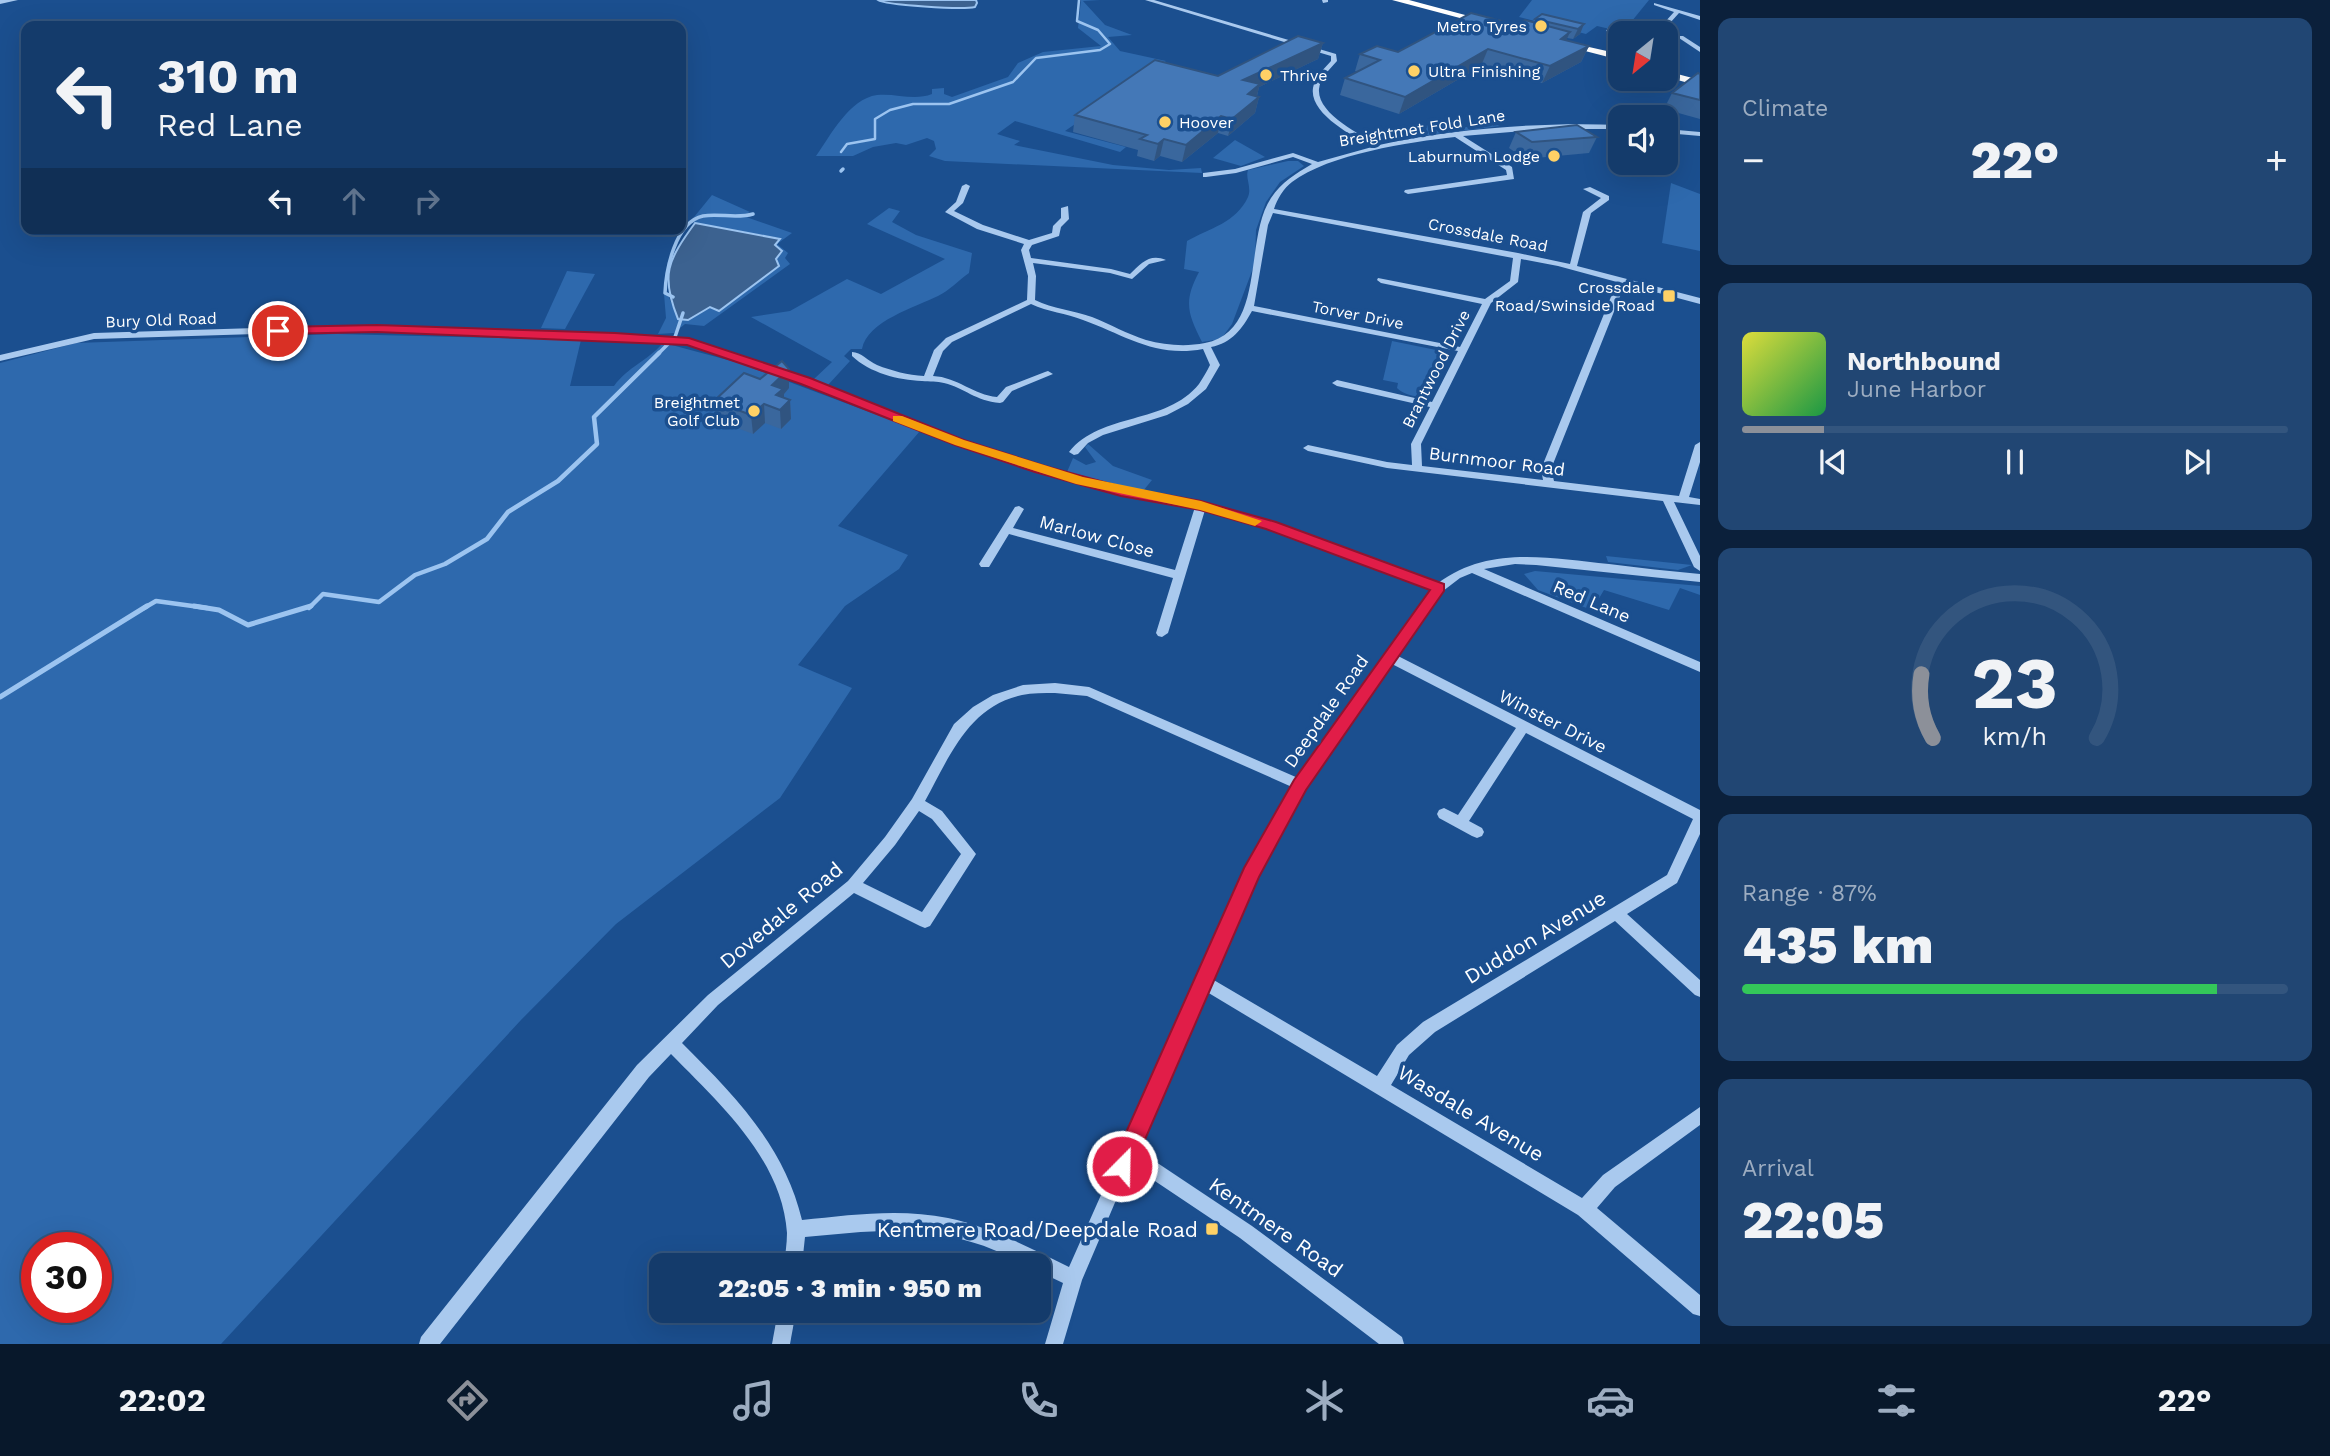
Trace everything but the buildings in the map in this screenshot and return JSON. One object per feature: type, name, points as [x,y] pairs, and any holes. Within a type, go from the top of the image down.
[{"type":"highway","points":[[1399,0],[1504,29]]},
{"type":"highway","points":[[1553,42],[1608,56]]},
{"type":"highway","points":[[1678,73],[1700,77]]},
{"type":"highway","points":[[1678,75],[1700,83]]},
{"type":"street","points":[[0,2],[15,0]]},
{"type":"street","points":[[1148,0],[1334,55],[1334,61],[1316,79],[1316,99],[1334,119],[1379,148]]},
{"type":"street","points":[[1660,6],[1700,18]]},
{"type":"street","points":[[1668,21],[1676,12]]},
{"type":"street","points":[[1678,38],[1700,50]]},
{"type":"street","name":"Breightmet Fold Lane","points":[[1207,348],[1226,342],[1236,334],[1259,270],[1262,233],[1269,209],[1287,182],[1317,164],[1379,148],[1458,136],[1541,127],[1608,127]]},
{"type":"street","points":[[1678,132],[1700,134]]},
{"type":"street","points":[[1408,191],[1506,179],[1512,174],[1458,136]]},
{"type":"street","points":[[1206,175],[1236,171],[1293,155],[1317,164]]},
{"type":"street","points":[[977,188],[962,185],[959,203],[948,212],[966,218],[979,227],[1008,233],[1029,243]]},
{"type":"street","points":[[1441,187],[1449,192]]},
{"type":"street","points":[[1573,267],[1588,210],[1606,198],[1587,189]]},
{"type":"street","points":[[1031,300],[1032,276],[1025,250],[1029,243],[1056,234],[1057,226],[1065,219],[1061,206],[1076,207]]},
{"type":"street","name":"Crossdale Road","points":[[1269,209],[1518,255],[1700,301]]},
{"type":"street","name":"Brantwood Drive","points":[[1417,469],[1416,444],[1488,302],[1512,285],[1518,255]]},
{"type":"street","points":[[1027,260],[1111,271],[1135,280],[1140,266],[1163,258]]},
{"type":"street","points":[[1381,280],[1488,302]]},
{"type":"street","points":[[1549,484],[1546,468],[1622,280]]},
{"type":"street","points":[[928,377],[939,351],[949,340],[1031,300],[1055,312],[1085,317],[1136,342],[1207,348],[1215,365],[1208,382],[1191,399],[1149,420],[1083,440],[1074,453]]},
{"type":"street","name":"Torver Drive","points":[[1247,307],[1464,350]]},
{"type":"street","name":"Bury Old Road","points":[[0,358],[94,336],[344,328],[661,338],[685,341],[806,381],[960,442],[1040,469],[1121,491],[1201,505]]},
{"type":"street","points":[[855,354],[878,368],[918,379],[928,377],[947,380],[978,397],[1000,400],[1009,389],[1051,373]]},
{"type":"street","points":[[1337,383],[1388,390],[1435,405]]},
{"type":"street","points":[[1684,501],[1700,445]]},
{"type":"street","name":"Burnmoor Road","points":[[1308,448],[1417,469],[1700,502]]},
{"type":"street","points":[[1667,499],[1700,567]]},
{"type":"street","points":[[1162,634],[1201,505],[1327,544],[1439,588]]},
{"type":"street","points":[[985,564],[1019,509]]},
{"type":"street","name":"Marlow Close","points":[[1007,530],[1178,575]]},
{"type":"street","name":"Deepdale Road","points":[[1054,1344],[1073,1279],[1251,873],[1300,785],[1439,588],[1453,575],[1471,568],[1519,560],[1700,578]]},
{"type":"street","name":"Red Lane","points":[[1471,568],[1700,667]]},
{"type":"street","name":"Winster Drive","points":[[1390,657],[1700,818]]},
{"type":"street","name":"Dovedale Road","points":[[428,1344],[614,1105],[671,1043],[712,1000],[853,885],[917,803],[959,728],[977,710],[997,698],[1023,691],[1055,688],[1089,692],[1300,785]]},
{"type":"street","points":[[1460,823],[1524,726]]},
{"type":"street","points":[[853,885],[925,921],[969,853],[937,816],[917,803]]},
{"type":"street","points":[[1444,814],[1477,832]]},
{"type":"street","name":"Duddon Avenue","points":[[1381,1086],[1403,1050],[1429,1027],[1672,879],[1700,818]]},
{"type":"street","points":[[1616,913],[1700,990]]},
{"type":"street","name":"Wasdale Avenue","points":[[1202,981],[1584,1209],[1700,1307]]},
{"type":"street","points":[[671,1043],[740,1113],[766,1147],[784,1189],[796,1229],[794,1253]]},
{"type":"street","points":[[1584,1209],[1609,1181],[1700,1115]]},
{"type":"street","name":"Kentmere Road","points":[[1128,1153],[1246,1232],[1395,1344]]},
{"type":"street","points":[[796,1229],[865,1223],[915,1223],[968,1231],[1012,1248],[1073,1279]]},
{"type":"street","points":[[781,1344],[785,1323]]},
{"type":"shaded area","points":[[878,0],[976,0],[977,3],[975,7],[955,8]]},
{"type":"shaded area","points":[[1081,0],[1100,0],[1083,1],[1105,25],[1132,35],[1108,37],[1120,51],[1166,61],[1065,131],[1126,147],[1120,152],[1015,121],[997,134],[1020,141],[1014,145],[1113,165],[1169,170],[1201,168],[1202,173],[945,161],[929,156],[936,149],[934,141],[927,138],[906,145],[896,143],[873,147],[853,156],[816,156],[849,111],[867,98],[877,95],[925,96],[932,94],[932,89],[944,88],[944,94],[952,97],[1008,77],[1018,63],[1043,52],[1101,46],[1078,28]]},
{"type":"shaded area","points":[[1532,0],[1649,0],[1632,21],[1608,21],[1608,29],[1597,26],[1586,34],[1519,17]]},
{"type":"shaded area","points":[[1488,122],[1500,126],[1395,139],[1384,132],[1443,123],[1462,128]]},
{"type":"shaded area","points":[[1235,140],[1265,157],[1241,166],[1213,158]]},
{"type":"shaded area","points":[[1298,161],[1304,166],[1280,182],[1266,202],[1256,230],[1255,263],[1232,324],[1221,339],[1202,342],[1189,308],[1191,292],[1199,272],[1184,269],[1187,241],[1222,224],[1237,213],[1248,197],[1248,170]]},
{"type":"shaded area","points":[[1671,183],[1700,194],[1700,251],[1662,243]]},
{"type":"shaded area","points":[[712,195],[750,212],[744,215],[749,218],[792,233],[777,244],[788,253],[785,258],[790,264],[704,326],[685,324],[674,333],[658,334],[666,318],[664,294],[668,295],[678,319],[688,320],[776,259],[774,245],[780,238],[690,222]]},
{"type":"shaded area","points":[[889,208],[900,211],[892,222],[916,235],[972,253],[969,273],[942,294],[894,316],[873,330],[862,349],[851,349],[844,356],[850,361],[828,385],[814,379],[832,362],[751,317],[790,311],[847,279],[881,294],[945,259],[867,224]]},
{"type":"shaded area","points":[[695,223],[780,239],[775,245],[782,251],[776,259],[779,266],[719,311],[710,307],[688,320],[678,319],[672,304],[668,279],[678,247]]},
{"type":"shaded area","points":[[567,271],[595,274],[565,329],[541,328]]},
{"type":"shaded area","points":[[337,334],[581,340],[570,386],[614,386],[662,344],[668,344],[739,363],[920,431],[838,526],[908,555],[899,569],[845,606],[798,665],[852,688],[780,798],[616,924],[521,1020],[221,1344],[0,1344],[0,363],[76,343]]},
{"type":"shaded area","points":[[1392,341],[1441,351],[1448,356],[1430,396],[1408,394],[1397,388],[1398,383],[1383,380]]},
{"type":"shaded area","points":[[1088,444],[1113,466],[1152,480],[1143,491],[1067,472],[1073,458],[1086,465],[1096,462],[1085,447]]},
{"type":"shaded area","points":[[1606,556],[1692,565],[1678,570],[1608,562]]},
{"type":"shaded area","points":[[1535,571],[1700,586],[1700,595],[1680,588],[1669,610],[1604,590],[1592,610],[1538,590],[1524,574]]},
{"type":"waterway","points":[[841,152],[847,144],[875,139],[875,119],[890,110],[913,104],[949,104],[1013,82],[1036,58],[1100,50],[1110,44],[1098,30],[1077,21],[1079,0]]},
{"type":"waterway","points":[[686,226],[703,216],[753,214]]},
{"type":"waterway","points":[[673,297],[665,293],[667,272],[680,235]]},
{"type":"waterway","points":[[659,353],[675,337],[683,313]]},
{"type":"waterway","points":[[311,606],[323,594],[379,602],[415,575],[445,564],[487,539],[508,512],[558,481],[597,444],[594,417],[659,353]]},
{"type":"waterway","points":[[144,608],[156,601],[203,608]]},
{"type":"waterway","points":[[0,697],[147,606]]},
{"type":"waterway","points":[[194,606],[203,608]]},
{"type":"waterway","points":[[203,608],[219,610],[248,625],[311,606]]},
{"type":"slow traffic","points":[[898,419],[1081,481],[1201,505],[1255,521]]},
{"type":"place","name":"Metro Tyres","points":[[1541,26]]},
{"type":"place","name":"Ultra Finishing","points":[[1414,71]]},
{"type":"place","name":"Thrive","points":[[1266,75]]},
{"type":"place","name":"Hoover","points":[[1165,122]]},
{"type":"place","name":"Laburnum Lodge","points":[[1554,156]]},
{"type":"place","name":"Crossdale Road/Swinside Road","points":[[1669,296]]},
{"type":"place","name":"Breightmet Golf Club","points":[[754,411]]},
{"type":"place","name":"Kentmere Road/Deepdale Road","points":[[1212,1229]]},
{"type":"route","points":[[278,331],[377,328],[661,338],[689,342],[748,360],[960,442],[1040,469],[1121,491],[1201,505],[1327,544],[1439,588],[1300,785],[1251,873],[1122,1166]]}]
